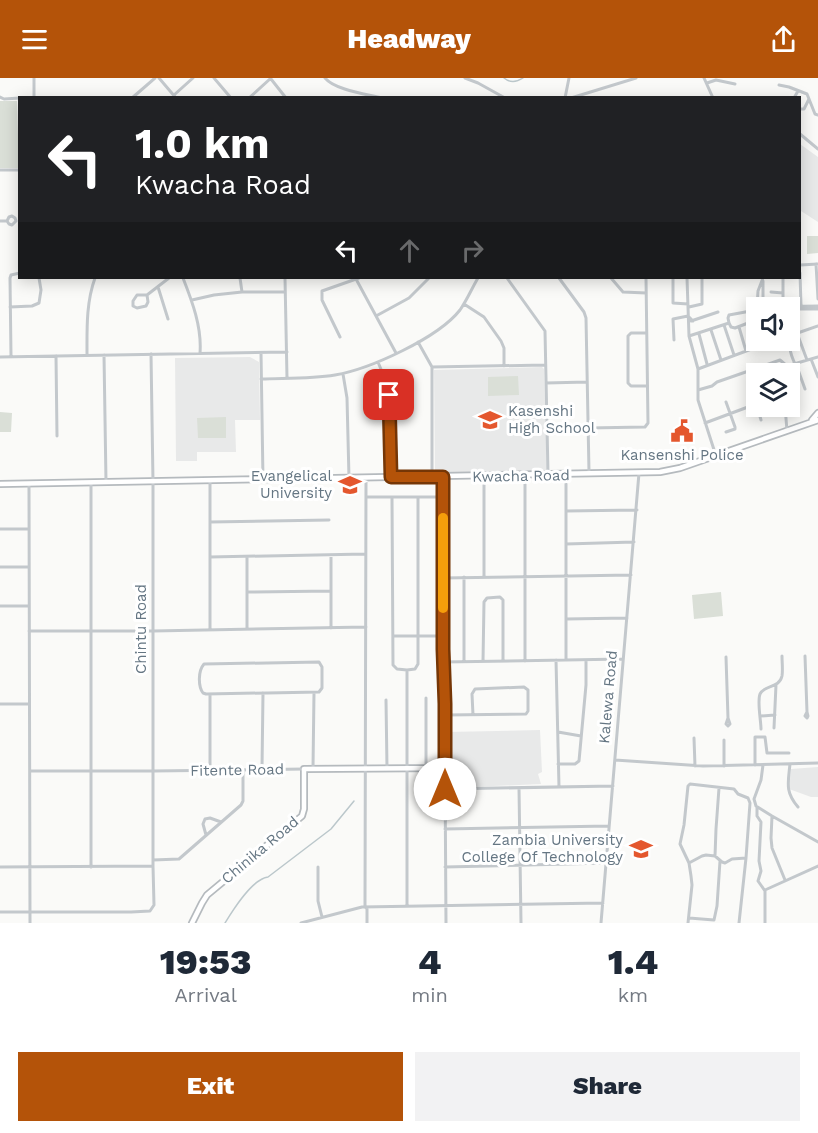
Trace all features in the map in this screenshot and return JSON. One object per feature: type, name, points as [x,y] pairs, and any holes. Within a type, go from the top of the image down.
[{"type":"main road","points":[[807,424],[818,413]]},
{"type":"main road","name":"Kwacha Road","points":[[0,484],[525,476],[669,471],[818,420]]},
{"type":"main road","points":[[443,477],[445,768]]},
{"type":"main road","name":"Fitente Road","points":[[304,769],[445,768]]},
{"type":"main road","name":"Chinika Road","points":[[192,923],[207,895],[302,816],[304,769]]},
{"type":"street","points":[[34,78],[34,96]]},
{"type":"street","points":[[134,96],[157,78],[175,96],[193,78]]},
{"type":"street","points":[[214,78],[229,96]]},
{"type":"street","points":[[251,96],[270,78],[284,96]]},
{"type":"street","points":[[325,78],[337,86],[374,96]]},
{"type":"street","points":[[465,78],[501,96]]},
{"type":"street","points":[[565,96],[569,78]]},
{"type":"street","points":[[578,96],[636,78]]},
{"type":"street","points":[[712,96],[705,80],[735,84]]},
{"type":"street","points":[[778,85],[807,94],[818,116]]},
{"type":"street","points":[[795,96],[798,91]]},
{"type":"street","points":[[0,97],[18,98]]},
{"type":"street","points":[[801,109],[804,109],[809,97]]},
{"type":"street","points":[[801,135],[817,146]]},
{"type":"street","points":[[0,170],[18,170]]},
{"type":"street","points":[[0,221],[7,221]]},
{"type":"street","points":[[801,265],[817,264],[818,298]]},
{"type":"street","points":[[11,357],[10,278],[11,275],[18,273]]},
{"type":"street","points":[[10,307],[32,306],[39,303],[41,290],[39,279]]},
{"type":"street","points":[[87,355],[87,321],[94,279]]},
{"type":"street","points":[[147,295],[146,306],[137,308],[133,306],[137,295],[147,295],[168,279]]},
{"type":"street","points":[[183,279],[192,300],[199,330],[200,353]]},
{"type":"street","points":[[240,279],[242,292]]},
{"type":"street","points":[[285,279],[286,378]]},
{"type":"street","points":[[340,338],[322,300],[322,291],[355,279]]},
{"type":"street","points":[[358,279],[396,353]]},
{"type":"street","points":[[376,316],[409,298],[428,279]]},
{"type":"street","points":[[261,379],[343,374],[378,362],[418,342],[448,322],[464,304],[477,279]]},
{"type":"street","points":[[508,279],[543,328],[545,335],[548,475]]},
{"type":"street","points":[[560,279],[585,315],[589,474]]},
{"type":"street","points":[[612,279],[623,292],[646,293]]},
{"type":"street","points":[[588,428],[645,427],[648,423],[646,279]]},
{"type":"street","points":[[673,279],[673,303],[688,305],[702,304],[702,279]]},
{"type":"street","points":[[687,279],[689,336],[698,369],[699,404],[716,456]]},
{"type":"street","points":[[758,297],[763,279]]},
{"type":"street","points":[[783,279],[783,297]]},
{"type":"street","points":[[800,279],[801,306],[808,308]]},
{"type":"street","points":[[158,287],[168,319]]},
{"type":"street","points":[[192,300],[242,292],[286,291]]},
{"type":"street","points":[[771,292],[783,293]]},
{"type":"street","points":[[464,304],[484,317],[501,341],[504,348],[504,366]]},
{"type":"street","points":[[800,308],[818,307]]},
{"type":"street","points":[[746,310],[728,316],[733,328],[746,324]]},
{"type":"street","points":[[688,322],[718,312]]},
{"type":"street","points":[[688,316],[693,321]]},
{"type":"street","points":[[674,340],[674,319],[688,316]]},
{"type":"street","points":[[689,336],[729,323]]},
{"type":"street","points":[[724,325],[734,355]]},
{"type":"street","points":[[698,369],[746,351],[739,326]]},
{"type":"street","points":[[800,333],[818,326]]},
{"type":"street","points":[[711,330],[721,360]]},
{"type":"street","points":[[646,333],[631,333],[628,336],[628,383],[631,386],[647,386]]},
{"type":"street","points":[[699,334],[707,364]]},
{"type":"street","points":[[418,342],[432,367],[432,477]]},
{"type":"street","points":[[800,342],[818,377]]},
{"type":"street","points":[[0,357],[286,352]]},
{"type":"street","points":[[261,353],[263,480]]},
{"type":"street","name":"Chintu Road","points":[[30,911],[131,912],[150,911],[154,905],[151,354]]},
{"type":"street","points":[[104,355],[106,483]]},
{"type":"street","points":[[56,356],[57,436]]},
{"type":"street","points":[[798,363],[818,357]]},
{"type":"street","points":[[378,362],[389,389],[391,477]]},
{"type":"street","points":[[432,367],[545,365]]},
{"type":"street","points":[[697,391],[746,372]]},
{"type":"street","points":[[343,374],[347,398],[349,478]]},
{"type":"street","points":[[800,376],[805,389]]},
{"type":"street","points":[[546,383],[587,382]]},
{"type":"street","points":[[726,402],[735,427],[726,432]]},
{"type":"street","points":[[705,423],[746,408]]},
{"type":"street","points":[[786,417],[787,431]]},
{"type":"street","name":"Kalewa Road","points":[[601,923],[639,473]]},
{"type":"street","points":[[566,475],[566,660]]},
{"type":"street","points":[[483,577],[484,476]]},
{"type":"street","points":[[525,476],[525,660]]},
{"type":"street","points":[[366,478],[365,907],[367,923]]},
{"type":"street","points":[[210,481],[210,630]]},
{"type":"street","points":[[91,483],[91,867]]},
{"type":"street","points":[[29,484],[30,923]]},
{"type":"street","points":[[366,497],[443,497]]},
{"type":"street","points":[[392,497],[393,665],[397,669],[407,670],[415,669],[418,664],[418,498]]},
{"type":"street","points":[[566,511],[637,510]]},
{"type":"street","points":[[210,522],[329,520]]},
{"type":"street","points":[[0,529],[29,529]]},
{"type":"street","points":[[566,544],[634,542]]},
{"type":"street","points":[[331,628],[332,555]]},
{"type":"street","points":[[210,557],[365,555]]},
{"type":"street","points":[[246,629],[247,557]]},
{"type":"street","points":[[0,567],[29,567]]},
{"type":"street","points":[[443,578],[631,575]]},
{"type":"street","points":[[464,577],[464,661]]},
{"type":"street","points":[[247,592],[331,591]]},
{"type":"street","points":[[483,661],[484,602],[487,597],[500,597],[503,600],[503,661]]},
{"type":"street","points":[[0,606],[29,606]]},
{"type":"street","points":[[566,619],[627,618]]},
{"type":"street","points":[[29,631],[366,627]]},
{"type":"street","points":[[393,636],[443,636]]},
{"type":"street","points":[[774,728],[776,686],[782,678],[782,656]]},
{"type":"street","points":[[805,656],[807,712]]},
{"type":"street","points":[[726,657],[728,718]]},
{"type":"street","points":[[443,662],[623,659]]},
{"type":"street","points":[[556,660],[559,787]]},
{"type":"street","points":[[558,764],[578,764],[586,660]]},
{"type":"street","points":[[319,662],[322,667],[322,688],[319,692],[262,693],[203,693],[200,688],[200,668],[204,664],[319,662]]},
{"type":"street","points":[[407,670],[407,906]]},
{"type":"street","points":[[761,729],[761,693],[776,686]]},
{"type":"street","points":[[445,715],[473,715],[526,714],[528,711],[527,688],[475,689],[472,693],[473,715]]},
{"type":"street","points":[[262,693],[262,769]]},
{"type":"street","points":[[313,768],[314,693]]},
{"type":"street","points":[[210,694],[210,770]]},
{"type":"street","points":[[426,698],[426,768]]},
{"type":"street","points":[[386,700],[387,768]]},
{"type":"street","points":[[0,704],[29,704]]},
{"type":"street","points":[[761,716],[775,715]]},
{"type":"street","points":[[558,732],[581,736]]},
{"type":"street","points":[[755,765],[755,737],[765,737],[767,753],[789,753]]},
{"type":"street","points":[[694,738],[695,766]]},
{"type":"street","points":[[724,740],[724,766]]},
{"type":"street","points":[[615,760],[695,766],[818,763]]},
{"type":"street","points":[[790,764],[789,794],[798,807]]},
{"type":"street","points":[[763,765],[761,780],[754,799],[757,816],[761,822],[759,861],[761,871],[758,881],[765,891],[765,923]]},
{"type":"street","points":[[445,768],[446,923]]},
{"type":"street","name":"Fitente Road","points":[[29,771],[304,769]]},
{"type":"street","points":[[153,860],[180,859],[243,803],[243,770]]},
{"type":"street","points":[[720,860],[714,920],[689,921],[692,885],[689,863],[680,844],[690,784],[736,789],[738,794],[749,800],[740,923]]},
{"type":"street","points":[[445,789],[613,786]]},
{"type":"street","points":[[519,788],[521,923]]},
{"type":"street","points":[[715,856],[719,788]]},
{"type":"street","points":[[757,807],[818,842]]},
{"type":"street","points":[[772,816],[772,848],[785,881]]},
{"type":"street","points":[[206,835],[203,825],[206,819],[221,822]]},
{"type":"street","points":[[446,829],[609,826]]},
{"type":"street","points":[[689,863],[702,856],[715,856],[725,862],[746,858]]},
{"type":"street","points":[[446,867],[606,863]]},
{"type":"street","points":[[0,867],[153,866]]},
{"type":"street","points":[[765,891],[767,888],[818,866]]},
{"type":"street","points":[[318,867],[318,901],[322,917]]},
{"type":"street","points":[[301,923],[365,907],[603,903]]},
{"type":"street","points":[[0,912],[30,911]]},
{"type":"shaded area","points":[[0,101],[17,101],[18,168],[0,168]]},
{"type":"shaded area","points":[[801,145],[818,157],[818,222],[801,211]]},
{"type":"shaded area","points":[[807,236],[818,236],[818,253],[807,254]]},
{"type":"shaded area","points":[[250,357],[259,362],[260,420],[235,420],[236,452],[197,452],[197,461],[176,461],[175,358]]},
{"type":"shaded area","name":"Kasenshi High School","points":[[542,367],[544,369],[547,471],[545,473],[437,474],[435,472],[434,370]]},
{"type":"shaded area","points":[[518,376],[519,395],[488,396],[488,377]]},
{"type":"shaded area","points":[[0,412],[12,413],[11,432],[0,432]]},
{"type":"shaded area","points":[[226,417],[226,438],[198,438],[197,418]]},
{"type":"shaded area","points":[[721,592],[723,616],[694,619],[692,595]]},
{"type":"shaded area","points":[[540,730],[542,772],[538,774],[541,784],[449,788],[446,786],[446,732]]},
{"type":"shaded area","points":[[818,767],[818,797],[811,797],[789,789],[791,769]]},
{"type":"waterway","points":[[504,78],[509,81],[523,78]]},
{"type":"waterway","points":[[225,923],[249,889],[331,829],[354,801]]},
{"type":"slow traffic","points":[[443,518],[443,608]]},
{"type":"place","name":"Kasenshi High School","points":[[490,420]]},
{"type":"place","name":"Kansenshi Police","points":[[682,431]]},
{"type":"place","name":"Evangelical University","points":[[350,485]]},
{"type":"place","name":"Zambia University College Of Technology","points":[[641,849]]},
{"type":"route","points":[[389,395],[391,477],[443,477],[445,789]]}]
